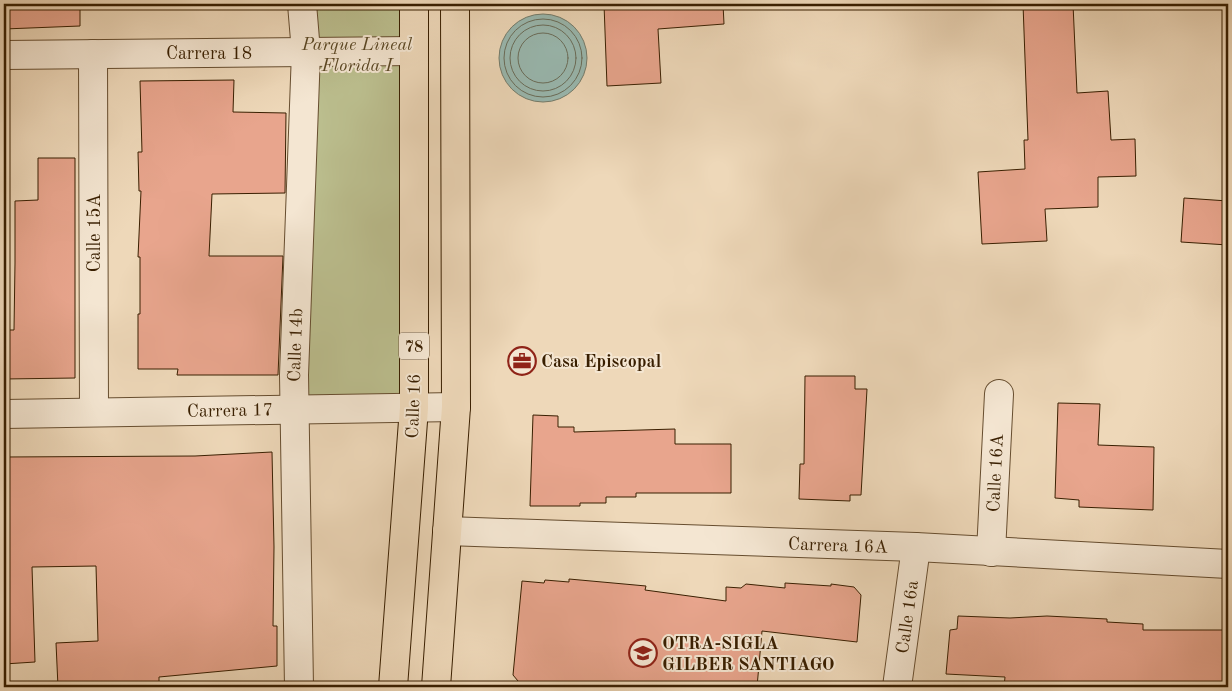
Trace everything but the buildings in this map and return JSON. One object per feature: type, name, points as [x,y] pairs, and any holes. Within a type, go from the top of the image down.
[{"type":"highway","name":"Calle 16","points":[[394,687],[414,408],[414,4]]},
{"type":"highway","points":[[436,687],[456,407],[455,4]]},
{"type":"street","name":"Calle 14b","points":[[299,687],[294,375],[306,52],[302,4]]},
{"type":"street","name":"Carrera 18","points":[[4,55],[414,51]]},
{"type":"street","name":"Calle 15A","points":[[93,54],[94,412]]},
{"type":"street","name":"Calle 16A","points":[[990,552],[999,394]]},
{"type":"street","name":"Carrera 17","points":[[4,414],[456,407]]},
{"type":"street","name":"Carrera 16A","points":[[447,531],[916,548],[1228,564]]},
{"type":"street","name":"Calle 16a","points":[[897,687],[916,548]]},
{"type":"green space","name":"Parque Lineal Florida I","points":[[306,4],[407,4],[403,394],[307,399]]},
{"type":"water","points":[[543,14],[560,17],[574,27],[584,41],[587,58],[584,75],[574,89],[560,99],[543,102],[526,99],[512,89],[502,75],[499,58],[502,41],[512,27],[526,17]]},
{"type":"place","name":"Casa Episcopal","points":[[522,361]]},
{"type":"place","name":"OTRA-SIGLA GILBER SANTIAGO","points":[[643,653]]}]
